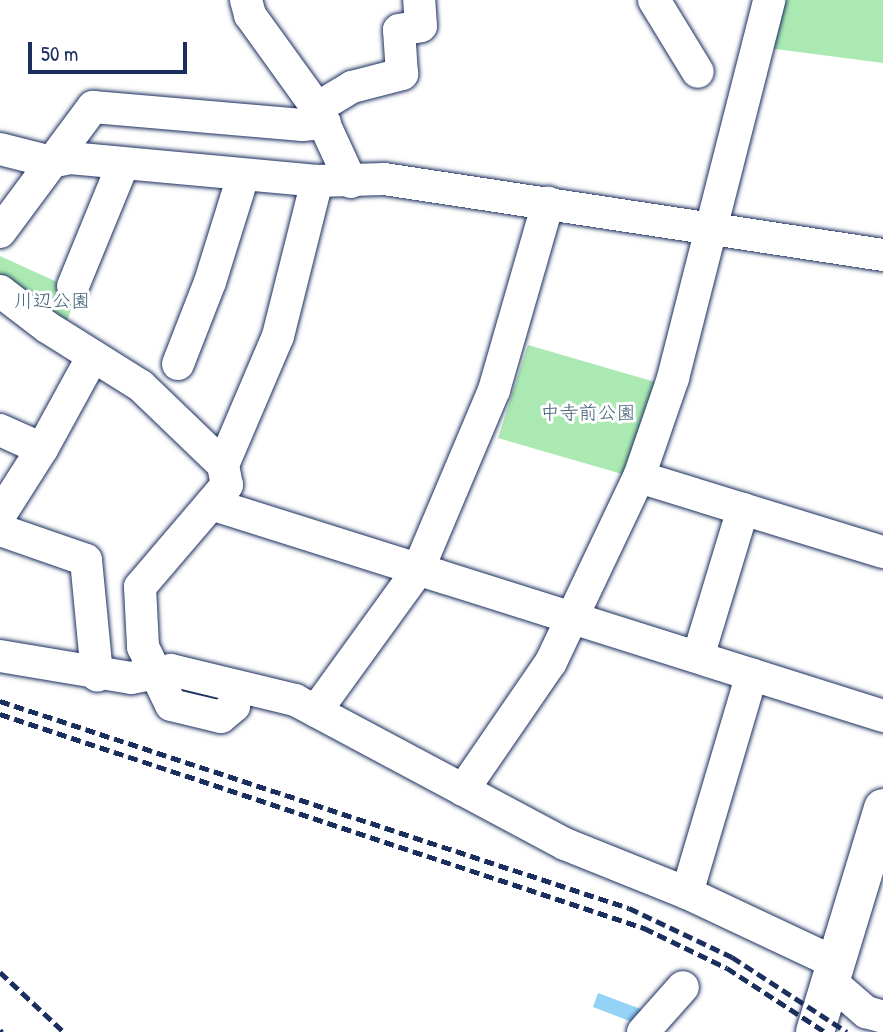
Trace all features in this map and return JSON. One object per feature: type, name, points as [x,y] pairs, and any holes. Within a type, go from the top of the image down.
[{"type":"main road","points":[[815,1032],[883,808]]},
{"type":"street","points":[[246,0],[250,15],[321,115],[351,182]]},
{"type":"street","points":[[0,232],[60,160],[93,107],[302,125],[321,115],[352,87],[402,74],[399,30],[421,26],[419,0]]},
{"type":"street","points":[[654,0],[698,72]]},
{"type":"street","points":[[463,790],[551,662],[639,477],[673,378],[769,0]]},
{"type":"street","points":[[0,149],[60,160],[243,176],[351,182],[384,179],[883,255]]},
{"type":"street","points":[[73,286],[123,164]]},
{"type":"street","points":[[178,364],[210,282],[243,176]]},
{"type":"street","points":[[154,671],[143,647],[140,587],[227,485],[223,465],[278,336],[317,181]]},
{"type":"street","points":[[316,711],[418,570],[494,390],[548,203]]},
{"type":"street","points":[[0,291],[141,386],[223,465]]},
{"type":"street","points":[[0,515],[42,449],[93,356]]},
{"type":"street","points":[[0,430],[42,449]]},
{"type":"street","points":[[639,477],[883,552]]},
{"type":"street","points":[[211,504],[883,716]]},
{"type":"street","points":[[698,657],[743,509]]},
{"type":"street","points":[[0,530],[86,560],[97,675]]},
{"type":"street","points":[[0,656],[97,675],[131,678],[154,671],[171,670],[295,700],[565,844],[687,893],[833,972],[866,1012],[883,1017]]},
{"type":"street","points":[[687,893],[752,674]]},
{"type":"street","points":[[643,1032],[683,987]]},
{"type":"green space","points":[[780,0],[883,0],[883,63],[768,48]]},
{"type":"green space","name":"川辺公園","points":[[0,256],[77,291],[63,334],[0,286]]},
{"type":"green space","name":"中寺前公園","points":[[528,345],[662,384],[629,476],[498,438]]},
{"type":"water","points":[[598,993],[646,1011],[643,1018],[635,1015],[632,1022],[593,1007]]},
{"type":"railway","points":[[0,701],[629,908],[732,957],[847,1032]]},
{"type":"railway","points":[[0,714],[644,928],[727,968],[825,1032]]},
{"type":"railway","points":[[0,972],[64,1032]]}]
